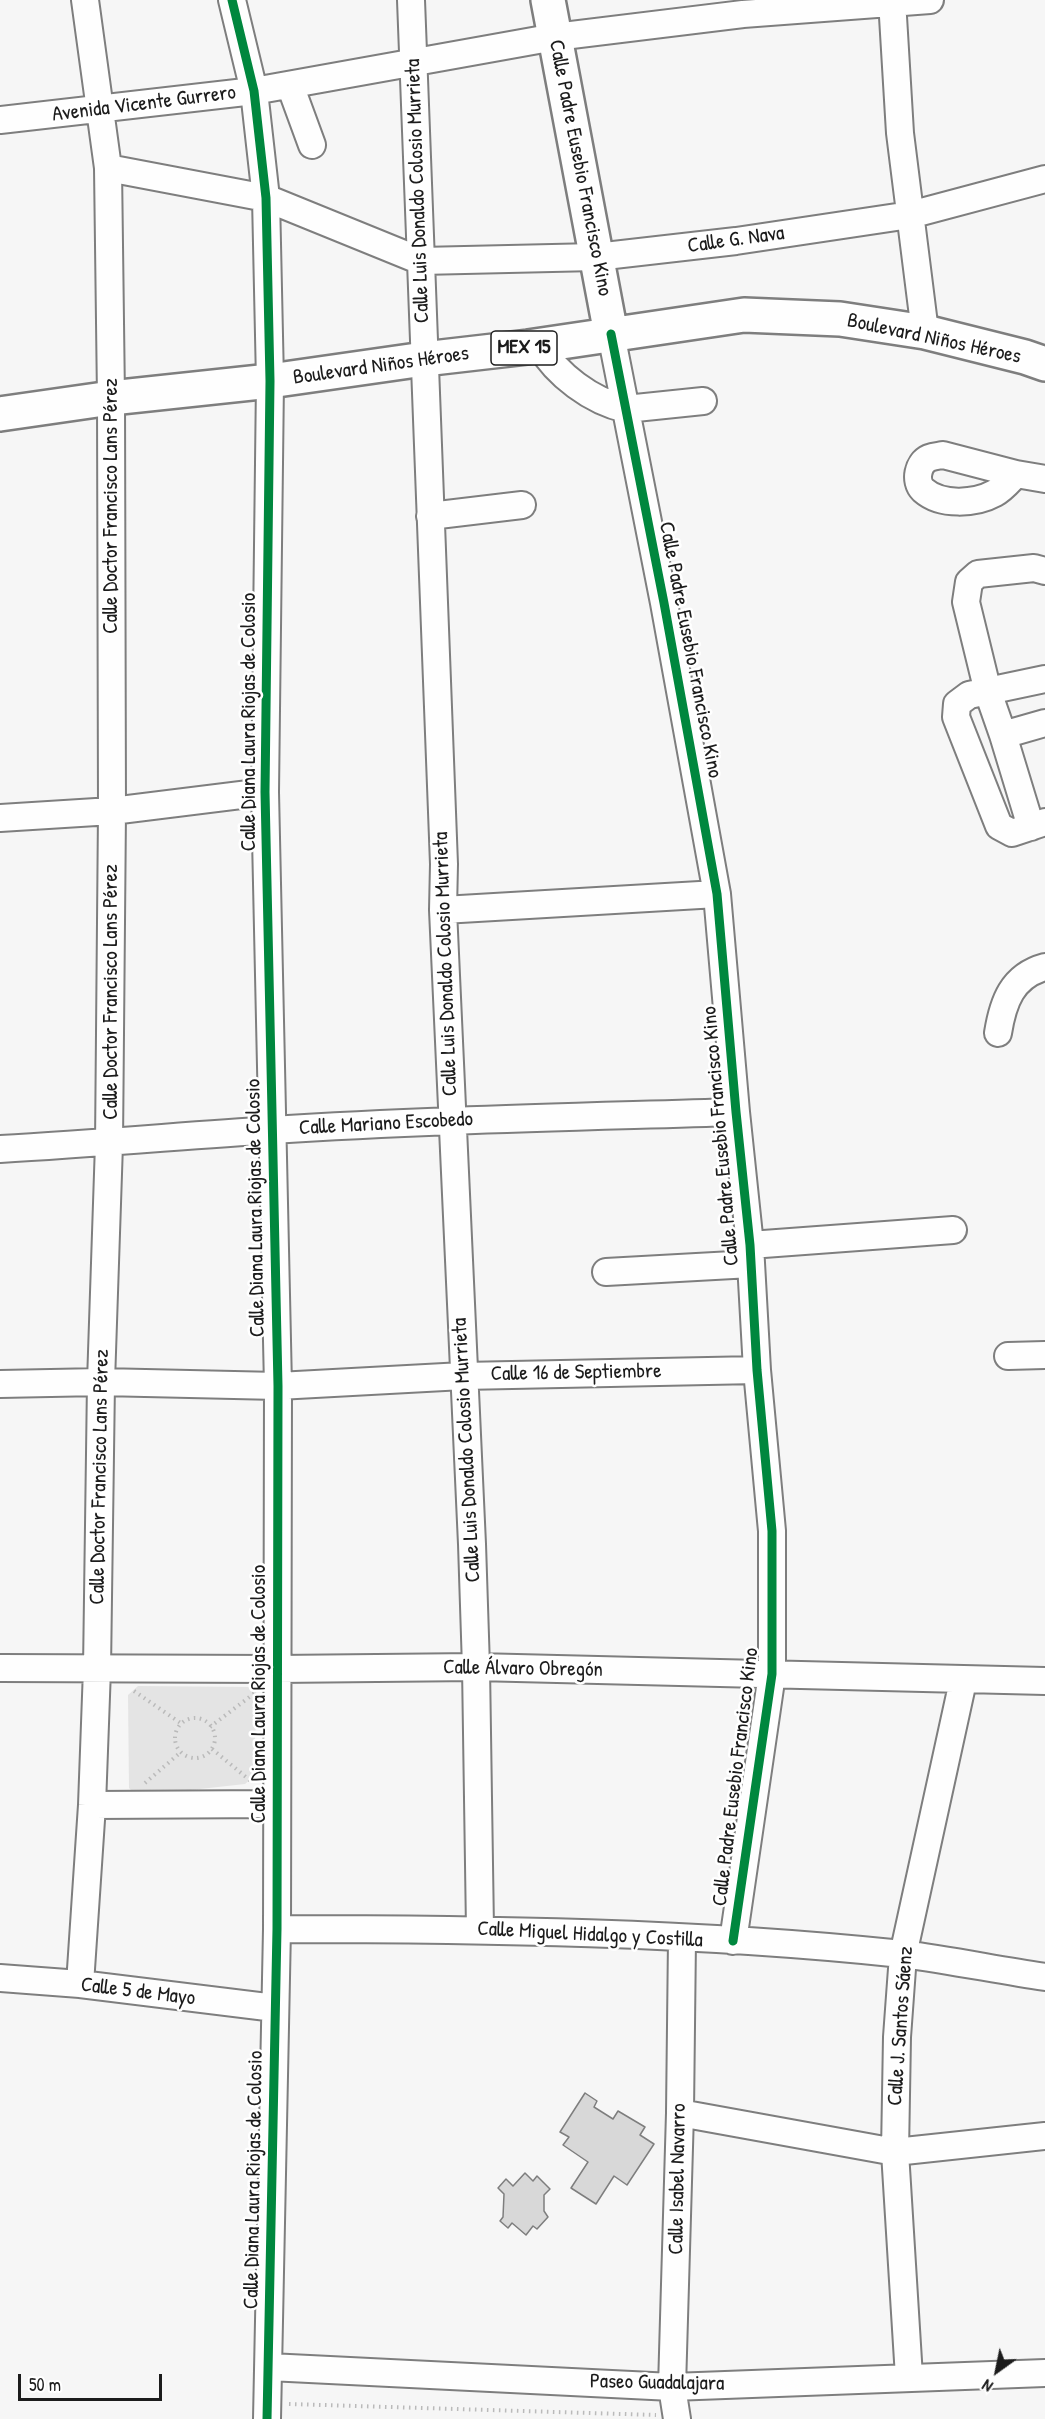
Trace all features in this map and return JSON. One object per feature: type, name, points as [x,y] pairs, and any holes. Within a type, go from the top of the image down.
[{"type":"main road","name":"Calle Padre Eusebio Francisco Kino","points":[[549,0],[611,334]]},
{"type":"main road","name":"Boulevard Niños Héroes","points":[[0,414],[111,398],[270,381],[744,315],[840,319],[925,332],[1045,364]]},
{"type":"street","name":"Calle Doctor Francisco Lans Pérez","points":[[80,1984],[92,1805],[97,1669],[101,1382],[110,1143],[112,811],[108,168],[85,0]]},
{"type":"street","name":"Calle Diana Laura Riojas de Colosio","points":[[232,0],[254,91],[266,198],[270,381],[265,792],[278,1386],[277,1929],[267,2411]]},
{"type":"street","name":"Calle Luis Donaldo Colosio Murrieta","points":[[411,0],[444,864],[442,910],[476,1667],[480,1929]]},
{"type":"street","name":"Avenida Vicente Gurrero","points":[[4,116],[99,109],[254,91],[555,37],[742,15],[892,1],[930,0]]},
{"type":"street","points":[[892,1],[900,133],[925,332]]},
{"type":"street","points":[[290,85],[312,145]]},
{"type":"street","points":[[108,168],[266,198],[421,261]]},
{"type":"street","name":"Calle G. Nava","points":[[421,261],[596,257],[736,242],[910,215],[1045,179]]},
{"type":"street","name":"Calle Padre Eusebio Francisco Kino","points":[[611,334],[664,603],[717,894],[751,1255],[757,1370],[772,1531],[772,1674],[733,1941]]},
{"type":"street","points":[[539,345],[548,360],[586,392],[615,406],[626,409],[703,401]]},
{"type":"street","points":[[1016,474],[1045,479]]},
{"type":"street","points":[[430,516],[522,506]]},
{"type":"street","points":[[1045,571],[1034,568],[978,574],[969,582],[966,602],[988,692],[1038,825],[1012,833],[999,826],[956,717],[957,704],[969,695],[988,692],[1045,680]]},
{"type":"street","points":[[1003,735],[1045,723]]},
{"type":"street","points":[[0,818],[112,811],[265,792]]},
{"type":"street","points":[[442,910],[717,894]]},
{"type":"street","points":[[998,1033],[1002,1007],[1012,991],[1022,978],[1045,967]]},
{"type":"street","name":"Calle Mariano Escobedo","points":[[0,1149],[451,1120],[736,1112]]},
{"type":"street","points":[[606,1272],[953,1230]]},
{"type":"street","points":[[1008,1356],[1045,1355]]},
{"type":"street","name":"Calle 16 de Septiembre","points":[[0,1384],[101,1382],[278,1386],[463,1376],[757,1370]]},
{"type":"street","name":"Calle Álvaro Obregón","points":[[0,1668],[476,1667],[1045,1682]]},
{"type":"street","name":"Calle J. Santos Sáenz","points":[[909,2377],[895,2152],[897,2037],[903,1954],[963,1681]]},
{"type":"street","points":[[92,1805],[277,1804]]},
{"type":"street","name":"Calle Miguel Hidalgo y Costilla","points":[[277,1929],[480,1929],[733,1941],[903,1954],[1045,1977]]},
{"type":"street","name":"Calle Isabel Navarro","points":[[678,2418],[672,2387],[680,2113],[682,1939]]},
{"type":"street","name":"Calle 5 de Mayo","points":[[0,1978],[80,1984],[275,2008]]},
{"type":"street","points":[[680,2113],[895,2152],[1045,2136]]},
{"type":"street","name":"Paseo Guadalajara","points":[[269,2367],[672,2387],[1045,2373]]},
{"type":"path","points":[[210,1727],[256,1692],[277,1669]]},
{"type":"path","points":[[133,1690],[182,1724]]},
{"type":"path","points":[[196,1719],[202,1720],[210,1727],[215,1736],[212,1749],[200,1758],[192,1758],[181,1752],[175,1736],[182,1724],[196,1719]]},
{"type":"path","points":[[212,1749],[277,1804]]},
{"type":"path","points":[[267,2411],[678,2418]]},
{"type":"shaded area","points":[[138,1686],[254,1687],[258,1697],[252,1778],[245,1784],[137,1796],[129,1788],[128,1695]]},
{"type":"building","points":[[585,2093],[597,2101],[594,2107],[613,2119],[618,2111],[645,2127],[640,2135],[654,2144],[627,2185],[614,2176],[596,2204],[571,2188],[588,2162],[563,2145],[569,2137],[560,2132]]},
{"type":"building","points":[[525,2173],[533,2181],[537,2176],[550,2189],[544,2195],[544,2211],[548,2217],[537,2229],[533,2226],[526,2235],[512,2223],[508,2228],[500,2221],[503,2217],[504,2194],[498,2188],[506,2179],[513,2186]]},
{"type":"cycle path","points":[[232,0],[254,91],[266,198],[270,381],[265,792],[278,1386],[277,1929],[267,2419]]},
{"type":"cycle path","points":[[611,334],[664,603],[717,894],[750,1245],[757,1370],[772,1531],[772,1674],[733,1941]]}]
